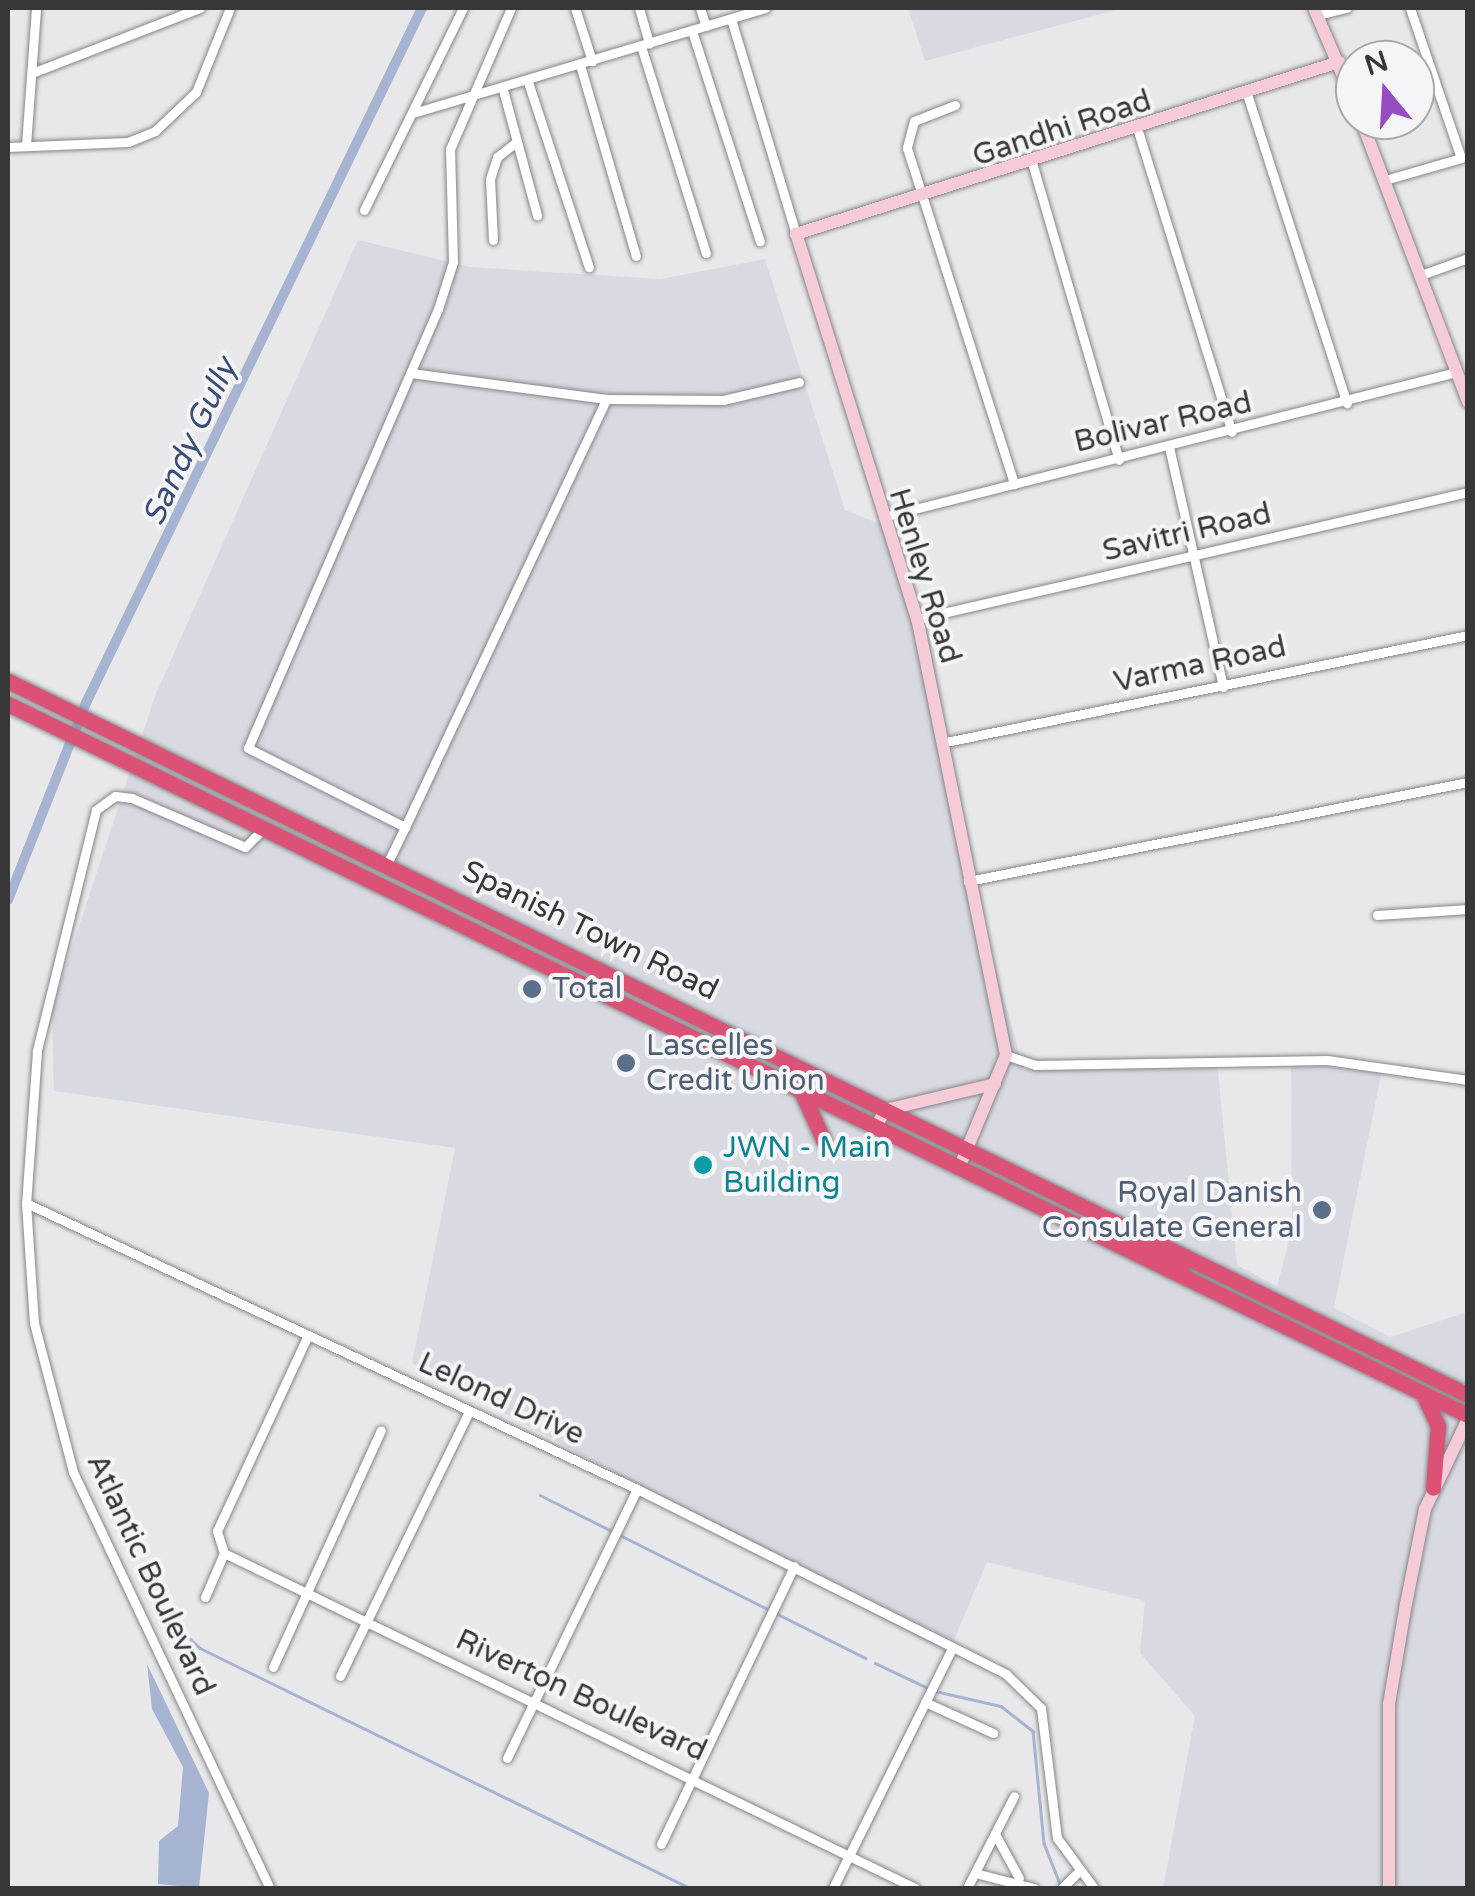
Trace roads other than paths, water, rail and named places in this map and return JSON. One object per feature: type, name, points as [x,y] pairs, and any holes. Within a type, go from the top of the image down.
[{"type":"highway","name":"Spanish Town Road","points":[[12,683],[575,952],[885,1110],[968,1146],[1468,1395]]},
{"type":"highway","name":"Spanish Town Road","points":[[8,704],[1468,1417]]},
{"type":"highway","points":[[565,975],[575,952]]},
{"type":"highway","points":[[800,1090],[824,1141]]},
{"type":"highway","points":[[1116,1220],[1117,1230],[1242,1308]]},
{"type":"highway","points":[[1422,1392],[1438,1426],[1433,1488]]},
{"type":"street","points":[[26,146],[36,8]]},
{"type":"street","points":[[32,73],[200,8]]},
{"type":"street","points":[[8,147],[128,142],[167,123],[196,92],[230,8]]},
{"type":"street","points":[[364,210],[463,8]]},
{"type":"street","points":[[405,827],[248,748],[410,373],[453,262],[450,149],[511,8]]},
{"type":"street","points":[[575,8],[592,61]]},
{"type":"street","points":[[639,8],[645,45],[706,253]]},
{"type":"street","points":[[700,8],[706,26]]},
{"type":"street","points":[[413,113],[503,90],[766,8]]},
{"type":"street","points":[[1335,51],[1316,11],[1347,8]]},
{"type":"street","points":[[1385,180],[1461,158],[1410,8]]},
{"type":"street","name":"Henley Road","points":[[731,19],[880,518],[917,619],[965,882],[1006,1055]]},
{"type":"street","points":[[692,31],[760,241]]},
{"type":"street","name":"Gandhi Road","points":[[796,234],[1034,166],[1335,64]]},
{"type":"street","points":[[580,65],[636,256]]},
{"type":"street","points":[[528,82],[589,266]]},
{"type":"street","points":[[503,90],[536,215]]},
{"type":"street","points":[[1247,94],[1348,404]]},
{"type":"street","points":[[954,104],[926,112],[907,134],[922,199],[1014,484]]},
{"type":"street","points":[[1138,131],[1232,432]]},
{"type":"street","points":[[1369,140],[1468,402]]},
{"type":"street","points":[[492,240],[494,163],[516,142]]},
{"type":"street","points":[[1034,166],[1119,460]]},
{"type":"street","points":[[1421,275],[1468,258]]},
{"type":"street","name":"Bolivar Road","points":[[880,518],[1348,404],[1456,372]]},
{"type":"street","points":[[410,373],[606,399],[723,400],[798,382]]},
{"type":"street","points":[[387,864],[606,399]]},
{"type":"street","points":[[1169,447],[1224,687]]},
{"type":"street","name":"Savitri Road","points":[[917,619],[1195,559],[1468,492]]},
{"type":"street","name":"Varma Road","points":[[942,743],[1468,635]]},
{"type":"street","points":[[965,882],[1468,782]]},
{"type":"street","name":"Atlantic Boulevard","points":[[264,828],[245,847],[132,798],[115,796],[96,810],[37,1050],[26,1203],[34,1323],[73,1472],[270,1888]]},
{"type":"street","points":[[1377,916],[1468,909]]},
{"type":"street","points":[[959,1168],[1006,1055],[1036,1066],[1327,1060],[1468,1080]]},
{"type":"street","points":[[876,1128],[885,1110],[995,1084]]},
{"type":"street","name":"Lelond Drive","points":[[26,1203],[637,1489],[1006,1674],[1040,1708],[1056,1838],[1073,1877]]},
{"type":"street","points":[[204,1597],[224,1552],[217,1531],[307,1337]]},
{"type":"street","points":[[340,1676],[468,1413]]},
{"type":"street","points":[[1388,1888],[1390,1704],[1433,1488],[1468,1417]]},
{"type":"street","points":[[273,1667],[381,1430]]},
{"type":"street","points":[[506,1758],[604,1546],[637,1489]]},
{"type":"street","name":"Riverton Boulevard","points":[[224,1552],[365,1622],[694,1774],[848,1857],[916,1888]]},
{"type":"street","points":[[661,1844],[794,1566]]},
{"type":"street","points":[[833,1888],[952,1648]]},
{"type":"street","points":[[925,1702],[994,1733]]},
{"type":"street","points":[[967,1888],[1014,1796]]},
{"type":"street","points":[[994,1834],[1019,1878],[1034,1888]]},
{"type":"street","points":[[975,1873],[1019,1878]]},
{"type":"street","points":[[1062,1888],[1073,1877],[1094,1888]]},
{"type":"water","points":[[147,1664],[209,1793],[199,1888],[158,1884],[159,1841],[178,1826],[183,1767],[152,1709]]},
{"type":"waterway","name":"Sandy Gully","points":[[8,900],[86,703],[422,8]]},
{"type":"waterway","points":[[540,1495],[866,1658]]},
{"type":"waterway","points":[[177,1627],[200,1648],[690,1888]]},
{"type":"waterway","points":[[875,1663],[928,1688]]},
{"type":"waterway","points":[[935,1691],[1001,1706],[1033,1731],[1044,1843],[1060,1884]]},
{"type":"place","name":"Total","points":[[532,989]]},
{"type":"place","name":"Lascelles Credit Union","points":[[626,1063]]},
{"type":"place","name":"JWN - Main Building","points":[[703,1165]]},
{"type":"place","name":"Royal Danish Consulate General","points":[[1322,1210]]}]
